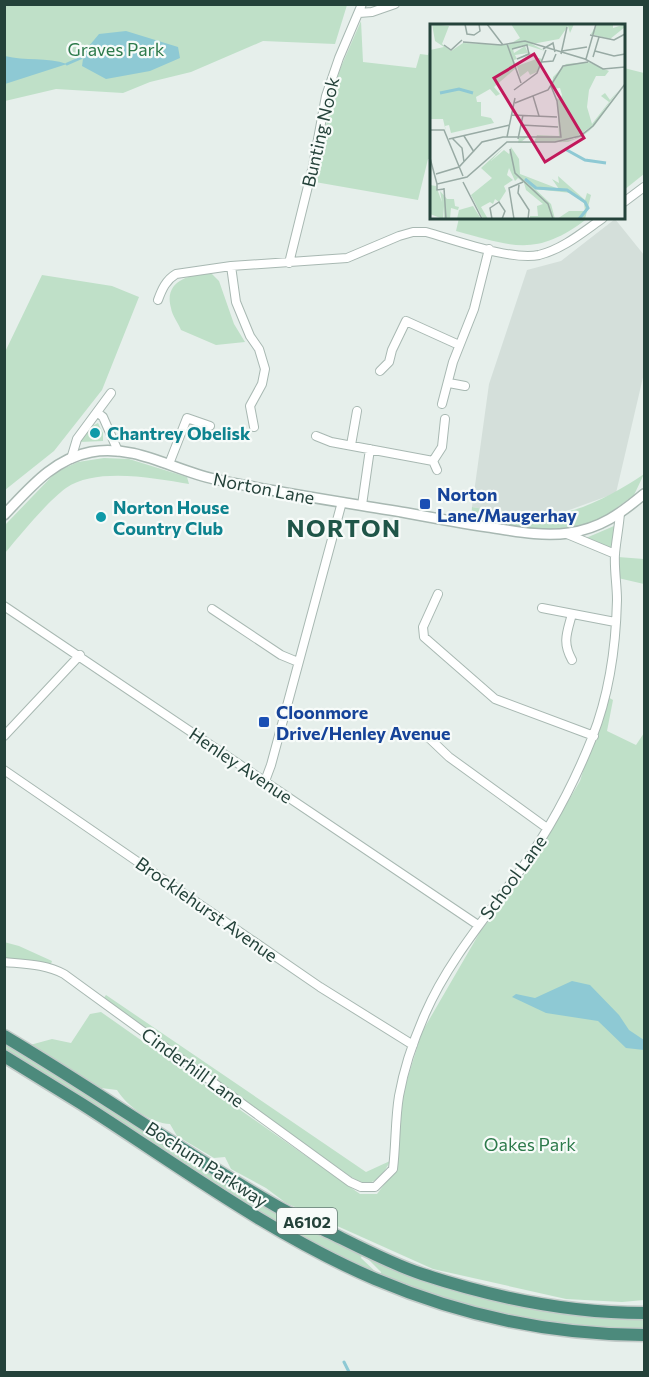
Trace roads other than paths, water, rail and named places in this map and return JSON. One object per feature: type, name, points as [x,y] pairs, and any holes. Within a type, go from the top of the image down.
[{"type":"highway","name":"Bochum Parkway","points":[[4,1036],[75,1078],[279,1207],[365,1250],[420,1274],[496,1295],[555,1308],[611,1313],[645,1313]]},
{"type":"highway","name":"Bochum Parkway","points":[[4,1056],[278,1231],[377,1280],[429,1300],[517,1323],[584,1332],[645,1335]]},
{"type":"street","name":"Bunting Nook","points":[[289,263],[313,166],[326,96],[362,4]]},
{"type":"street","points":[[359,13],[372,12],[395,4]]},
{"type":"street","points":[[625,201],[644,189]]},
{"type":"street","points":[[158,300],[164,286],[176,274],[231,266],[347,258],[413,232],[426,232],[507,254],[541,254],[568,243],[602,219]]},
{"type":"street","points":[[442,404],[459,345],[474,309],[489,249]]},
{"type":"street","points":[[231,266],[236,303],[250,336],[259,349],[265,369],[262,384],[250,406],[254,427]]},
{"type":"street","points":[[380,371],[389,362],[392,350],[406,321],[459,345]]},
{"type":"street","points":[[449,383],[465,386]]},
{"type":"street","points":[[71,459],[77,439],[111,393]]},
{"type":"street","points":[[351,446],[357,411]]},
{"type":"street","points":[[98,413],[103,417],[118,451]]},
{"type":"street","points":[[169,464],[187,418],[210,426]]},
{"type":"street","points":[[433,461],[442,447],[445,419]]},
{"type":"street","points":[[316,436],[332,442],[433,461]]},
{"type":"street","points":[[362,505],[370,449]]},
{"type":"street","name":"Norton Lane","points":[[4,515],[53,467],[88,452],[118,451],[169,464],[212,479],[507,531],[543,534],[567,534],[600,526],[645,494]]},
{"type":"street","points":[[433,461],[437,470]]},
{"type":"street","points":[[265,781],[342,502]]},
{"type":"street","name":"School Lane","points":[[375,1187],[393,1169],[399,1096],[413,1045],[426,1012],[447,973],[478,925],[508,887],[547,828],[575,780],[594,735],[609,676],[615,622],[615,554],[620,513]]},
{"type":"street","points":[[567,534],[615,554]]},
{"type":"street","points":[[438,594],[423,627],[424,637],[495,699],[594,735]]},
{"type":"street","name":"Henley Avenue","points":[[4,606],[478,925]]},
{"type":"street","points":[[542,608],[615,622]]},
{"type":"street","points":[[212,609],[275,652],[298,662]]},
{"type":"street","points":[[572,614],[565,641],[566,649],[572,660]]},
{"type":"street","points":[[4,736],[80,656]]},
{"type":"street","points":[[428,737],[449,756],[547,828]]},
{"type":"street","name":"Brocklehurst Avenue","points":[[4,770],[320,987],[413,1045]]},
{"type":"street","name":"Cinderhill Lane","points":[[4,962],[39,965],[64,974],[350,1182],[361,1187],[375,1187]]},
{"type":"water","points":[[126,31],[178,47],[180,58],[150,71],[106,79],[82,66],[84,52],[99,34]]},
{"type":"water","points":[[5,56],[52,60],[67,64],[5,84]]},
{"type":"water","points":[[572,981],[590,985],[619,1015],[629,1030],[644,1040],[644,1050],[626,1048],[598,1021],[546,1013],[512,997],[516,994],[535,998]]},
{"type":"waterway","points":[[67,64],[83,57]]},
{"type":"waterway","points":[[344,1362],[349,1372]]},
{"type":"place","name":"Chantrey Obelisk","points":[[95,433]]},
{"type":"place","name":"Norton Lane/Maugerhay","points":[[425,504]]},
{"type":"place","name":"Norton House Country Club","points":[[101,517]]},
{"type":"place","name":"Cloonmore Drive/Henley Avenue","points":[[264,722]]},
{"type":"district","name":"NORTON","points":[[344,527]]},
{"type":"park label","name":"Graves Park","points":[[116,49]]},
{"type":"park label","name":"Oakes Park","points":[[530,1144]]}]
